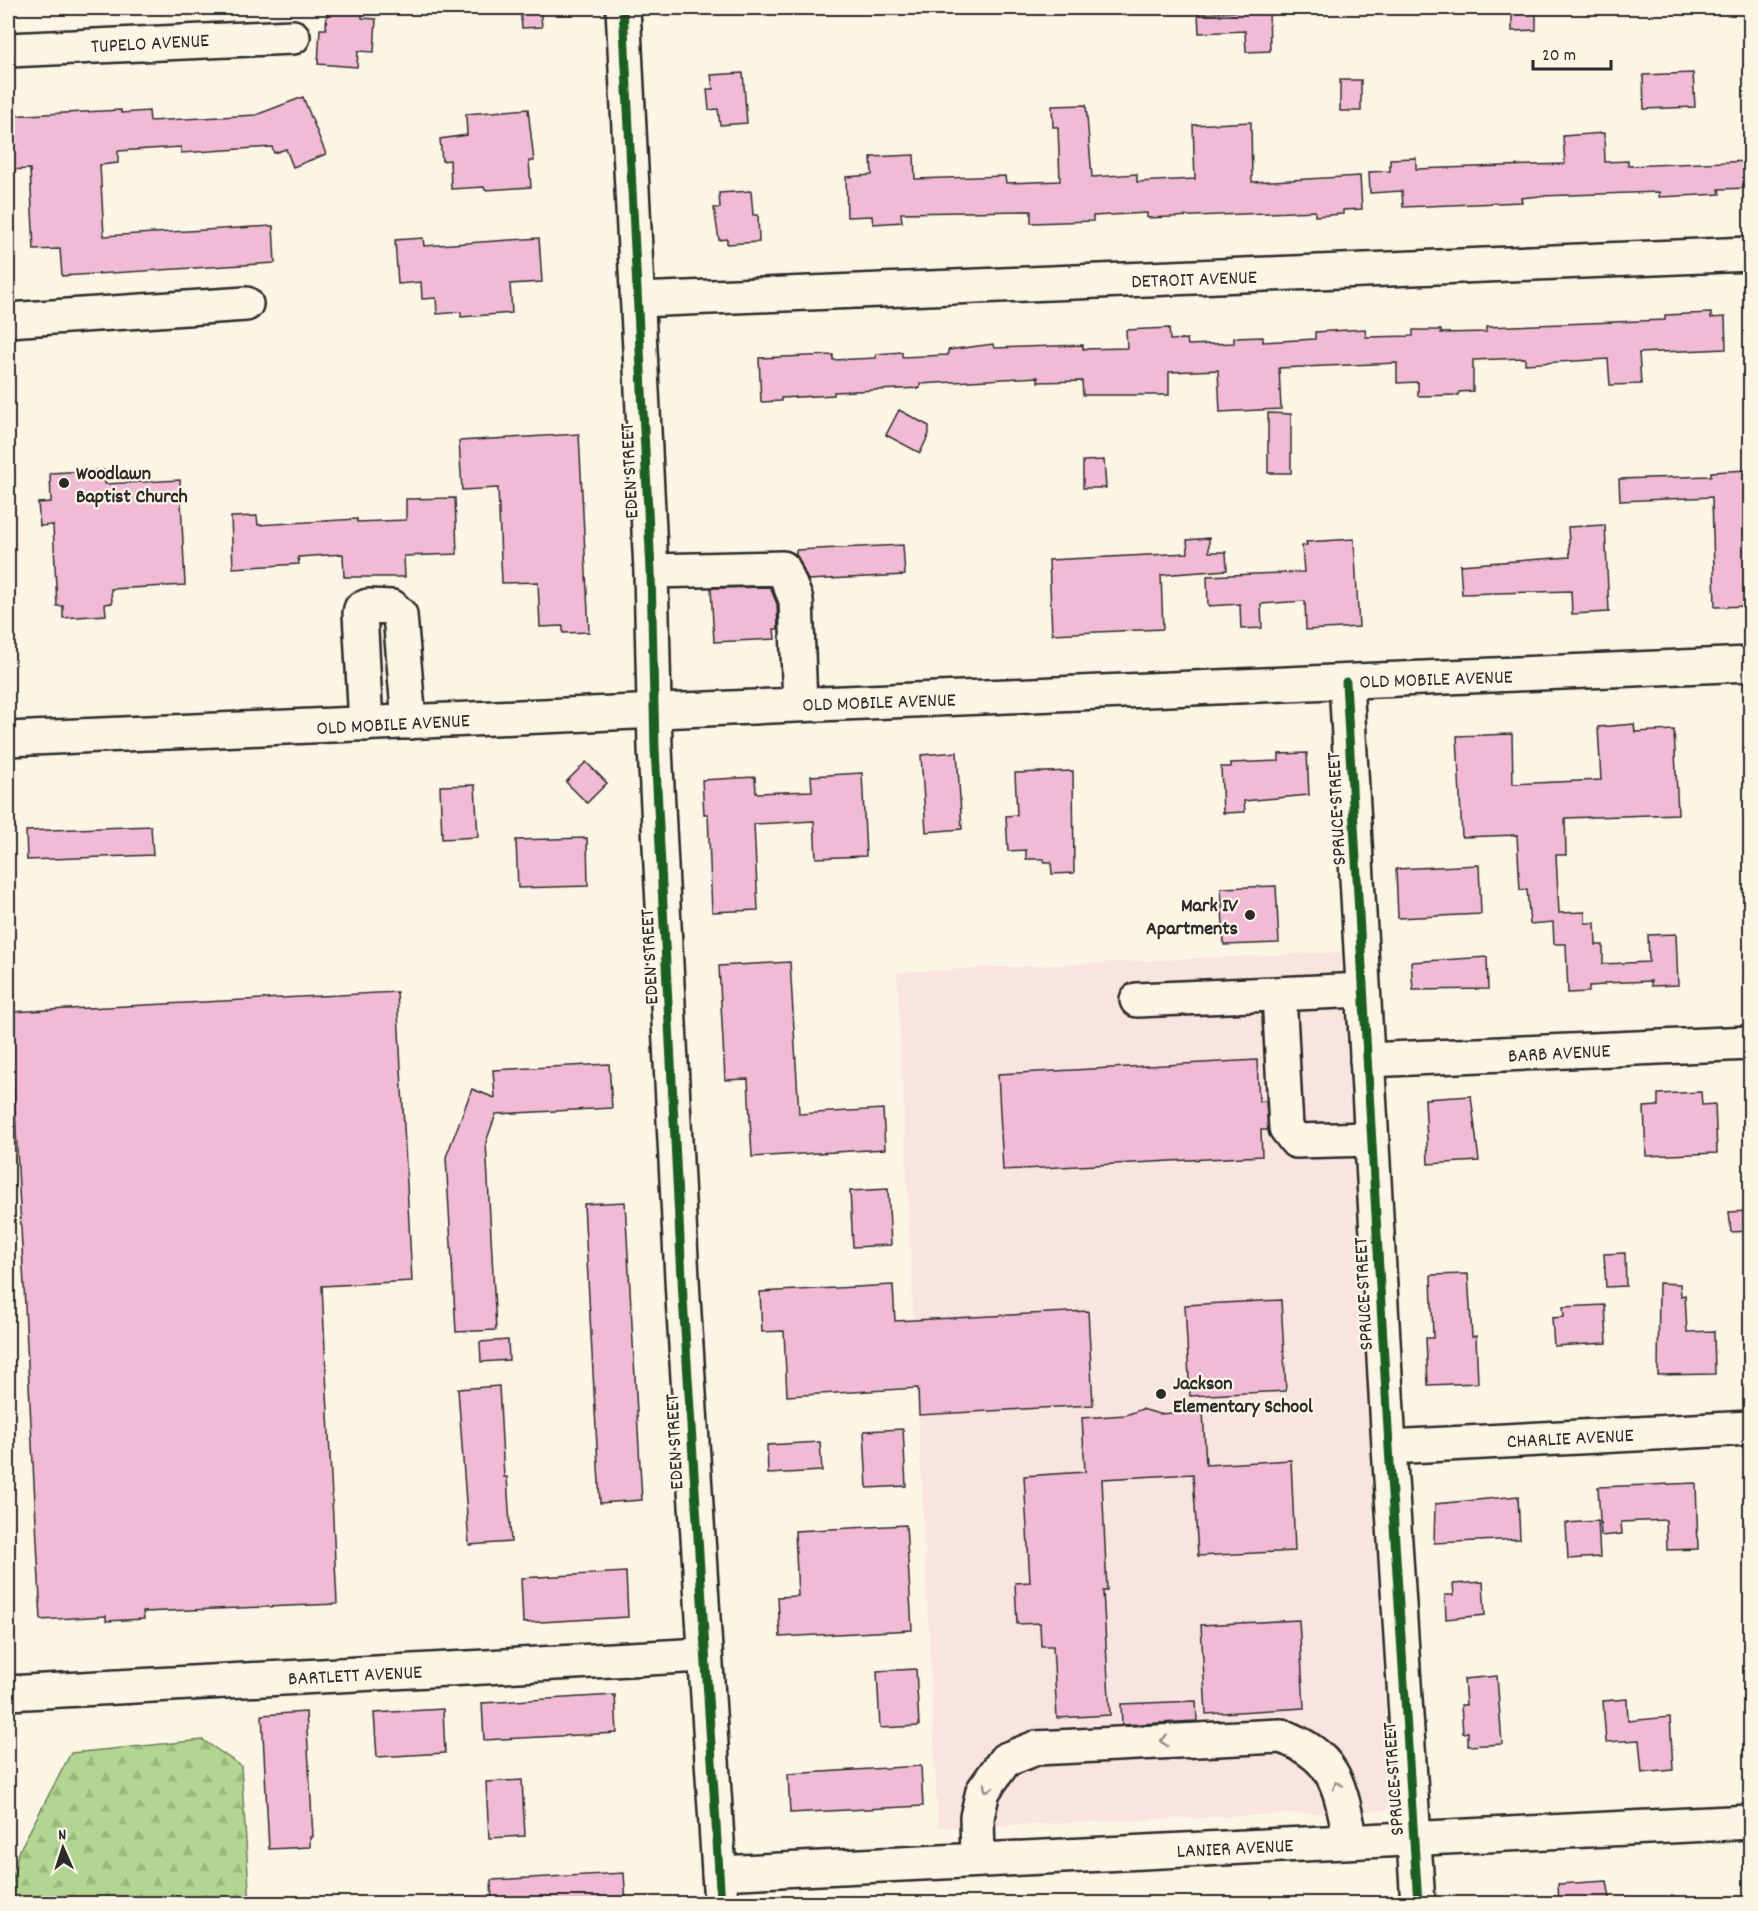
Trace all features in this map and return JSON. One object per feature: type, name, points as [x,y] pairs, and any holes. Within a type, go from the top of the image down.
[{"type":"street","name":"EDEN STREET","points":[[623,8],[651,571],[655,710],[683,1310],[703,1655],[720,1888]]},
{"type":"street","name":"TUPELO AVENUE","points":[[8,50],[293,37]]},
{"type":"street","name":"DETROIT AVENUE","points":[[638,300],[1750,254]]},
{"type":"street","points":[[8,320],[246,304]]},
{"type":"street","points":[[651,571],[783,568],[796,600],[800,704]]},
{"type":"street","points":[[366,724],[360,613],[364,607],[377,605],[392,607],[400,615],[409,722]]},
{"type":"street","name":"OLD MOBILE AVENUE","points":[[8,739],[1750,664]]},
{"type":"street","name":"SPRUCE STREET","points":[[1346,682],[1389,1446],[1418,1904]]},
{"type":"street","points":[[1137,1000],[1363,990]]},
{"type":"street","points":[[1279,994],[1286,1128],[1296,1141],[1371,1139]]},
{"type":"street","name":"BARB AVENUE","points":[[1367,1060],[1750,1043]]},
{"type":"street","name":"CHARLIE AVENUE","points":[[1389,1446],[1750,1428]]},
{"type":"street","name":"BARTLETT AVENUE","points":[[14,1692],[703,1655]]},
{"type":"street","points":[[978,1860],[977,1817],[983,1791],[1005,1760],[1036,1748],[1258,1737],[1281,1736],[1298,1742],[1323,1760],[1339,1785],[1351,1842]]},
{"type":"street","name":"LANIER AVENUE","points":[[720,1888],[978,1860],[1750,1822]]},
{"type":"shaded area","points":[[1341,952],[1391,1810],[938,1828],[897,972]]},
{"type":"green space","points":[[203,1740],[241,1766],[250,1903],[8,1903],[18,1853],[71,1753]]},
{"type":"building","points":[[327,8],[362,8],[362,18],[376,19],[374,52],[358,51],[357,67],[318,64],[320,29],[326,29]]},
{"type":"building","points":[[520,8],[540,8],[542,27],[522,28]]},
{"type":"building","points":[[1245,8],[1269,8],[1270,51],[1246,52],[1245,31],[1199,33],[1198,14],[1245,11]]},
{"type":"building","points":[[1512,8],[1536,8],[1536,30],[1512,31]]},
{"type":"building","points":[[743,73],[747,123],[720,125],[718,109],[709,110],[707,89],[713,89],[711,75]]},
{"type":"building","points":[[1693,73],[1695,107],[1644,109],[1643,75]]},
{"type":"building","points":[[1340,80],[1361,80],[1361,111],[1340,111]]},
{"type":"building","points":[[303,97],[326,154],[293,167],[286,149],[274,153],[272,147],[181,153],[181,147],[118,151],[118,163],[100,165],[104,236],[273,226],[275,263],[62,276],[60,249],[34,250],[30,169],[8,170],[8,116],[121,110],[121,113],[149,111],[150,121],[256,115]]},
{"type":"building","points":[[1086,105],[1092,177],[1137,174],[1137,182],[1195,179],[1193,125],[1251,122],[1252,182],[1360,176],[1362,209],[1343,210],[1343,214],[1315,216],[1315,211],[1147,218],[1147,213],[1093,216],[1093,221],[1031,223],[1031,211],[901,213],[902,222],[873,224],[872,216],[847,217],[846,177],[872,175],[871,157],[914,155],[915,179],[1005,176],[1006,183],[1060,181],[1058,127],[1053,127],[1052,106]]},
{"type":"building","points":[[528,109],[534,161],[529,161],[531,187],[485,190],[484,187],[451,189],[450,160],[442,161],[440,139],[467,135],[466,114]]},
{"type":"building","points":[[1604,133],[1605,162],[1628,161],[1628,166],[1750,161],[1750,188],[1719,189],[1720,194],[1659,197],[1659,192],[1540,196],[1521,198],[1522,202],[1403,207],[1402,191],[1370,193],[1369,172],[1390,171],[1390,159],[1416,158],[1416,169],[1565,164],[1563,136]]},
{"type":"building","points":[[751,191],[753,215],[758,215],[759,242],[727,244],[727,239],[719,240],[714,208],[720,208],[719,193]]},
{"type":"building","points":[[423,238],[424,246],[539,238],[542,282],[510,284],[512,313],[461,317],[461,312],[437,314],[436,298],[422,299],[421,282],[398,284],[395,240]]},
{"type":"building","points":[[1711,313],[1711,318],[1725,317],[1726,349],[1639,353],[1641,384],[1610,385],[1608,359],[1525,364],[1525,358],[1473,360],[1473,391],[1459,392],[1458,395],[1418,396],[1418,382],[1397,383],[1397,363],[1279,368],[1281,409],[1220,412],[1218,370],[1169,372],[1169,395],[1083,395],[1082,381],[1038,382],[1038,377],[920,384],[920,388],[834,392],[834,395],[781,398],[781,401],[761,402],[759,358],[833,355],[833,360],[876,358],[876,354],[902,352],[902,357],[948,355],[948,350],[993,344],[994,348],[1083,345],[1083,349],[1127,348],[1126,330],[1169,328],[1170,340],[1187,339],[1188,345],[1234,343],[1234,338],[1263,337],[1263,342],[1315,339],[1315,332],[1365,329],[1366,337],[1413,336],[1413,330],[1441,330],[1441,333],[1486,332],[1486,327],[1665,320],[1665,315]]},
{"type":"building","points":[[899,410],[929,426],[929,434],[920,453],[886,435]]},
{"type":"building","points":[[1268,413],[1291,414],[1291,473],[1268,473]]},
{"type":"building","points":[[579,434],[589,632],[563,633],[563,626],[540,627],[538,582],[502,583],[498,488],[462,490],[459,441]]},
{"type":"building","points":[[1104,460],[1106,488],[1083,488],[1083,461]]},
{"type":"building","points":[[104,470],[105,484],[180,480],[185,585],[111,589],[112,603],[105,604],[106,615],[63,618],[63,606],[57,606],[53,525],[40,526],[38,503],[51,502],[50,473]]},
{"type":"building","points":[[1748,470],[1750,606],[1715,607],[1712,497],[1620,501],[1619,479],[1711,476],[1711,472]]},
{"type":"building","points":[[455,498],[457,554],[404,556],[405,577],[344,577],[343,554],[298,557],[299,564],[233,568],[231,517],[257,516],[258,525],[357,519],[357,522],[406,520],[406,499]]},
{"type":"building","points":[[1605,525],[1609,612],[1572,614],[1571,591],[1462,594],[1460,565],[1570,557],[1568,527]]},
{"type":"building","points":[[1209,538],[1209,552],[1226,552],[1227,570],[1161,575],[1163,629],[1052,634],[1049,560],[1188,553],[1187,540]]},
{"type":"building","points":[[1354,539],[1359,627],[1306,630],[1305,601],[1261,604],[1262,628],[1241,629],[1240,604],[1208,606],[1207,576],[1304,572],[1302,546],[1307,545],[1306,542]]},
{"type":"building","points":[[903,545],[905,575],[808,580],[796,556],[796,550]]},
{"type":"building","points":[[770,587],[777,604],[778,629],[774,629],[775,639],[714,642],[711,588]]},
{"type":"building","points":[[1634,724],[1635,732],[1674,730],[1678,814],[1565,818],[1566,855],[1556,855],[1559,913],[1585,912],[1585,923],[1595,923],[1596,945],[1603,945],[1603,964],[1649,962],[1648,935],[1676,934],[1678,985],[1651,986],[1651,981],[1604,983],[1604,985],[1589,986],[1589,992],[1568,993],[1566,944],[1554,944],[1553,922],[1530,924],[1527,889],[1520,890],[1517,835],[1462,837],[1457,736],[1512,734],[1513,784],[1601,780],[1598,727]]},
{"type":"building","points":[[957,752],[962,829],[926,832],[921,755]]},
{"type":"building","points":[[1307,753],[1309,795],[1244,801],[1245,812],[1223,813],[1221,767],[1231,767],[1231,763],[1279,761],[1279,754]]},
{"type":"building","points":[[586,762],[607,783],[587,803],[566,782]]},
{"type":"building","points":[[1073,771],[1074,873],[1052,874],[1051,862],[1044,862],[1044,859],[1026,859],[1026,850],[1008,851],[1006,816],[1017,815],[1015,773]]},
{"type":"building","points":[[862,773],[866,856],[816,858],[814,821],[754,824],[758,910],[712,912],[708,814],[704,814],[702,780],[755,777],[756,793],[812,791],[811,776]]},
{"type":"building","points":[[475,785],[478,837],[442,839],[440,786]]},
{"type":"building","points":[[151,826],[153,855],[27,860],[26,831]]},
{"type":"building","points":[[587,838],[588,886],[518,888],[516,840]]},
{"type":"building","points":[[1479,865],[1481,914],[1398,918],[1396,869]]},
{"type":"building","name":"Mark IV Apartments","points":[[1276,886],[1279,943],[1224,945],[1221,888]]},
{"type":"building","points":[[1487,957],[1488,989],[1413,990],[1411,962]]},
{"type":"building","points":[[790,962],[799,1114],[883,1109],[885,1149],[752,1157],[748,1079],[725,1080],[719,966]]},
{"type":"building","points":[[397,992],[412,1281],[322,1286],[337,1604],[143,1612],[144,1619],[106,1621],[106,1616],[41,1620],[10,1012]]},
{"type":"building","points":[[1257,1060],[1259,1102],[1266,1101],[1268,1130],[1261,1130],[1262,1156],[1003,1170],[998,1074]]},
{"type":"building","points":[[609,1064],[612,1108],[496,1114],[486,1142],[496,1330],[456,1332],[446,1157],[472,1089],[495,1098],[493,1070]]},
{"type":"building","points":[[1701,1092],[1702,1105],[1715,1104],[1717,1153],[1646,1156],[1644,1107],[1658,1106],[1658,1094]]},
{"type":"building","points":[[1471,1096],[1479,1161],[1428,1164],[1425,1099]]},
{"type":"building","points":[[888,1189],[891,1245],[853,1247],[850,1191]]},
{"type":"building","points":[[625,1202],[642,1500],[600,1503],[584,1204]]},
{"type":"building","points":[[1749,1211],[1750,1231],[1731,1232],[1729,1212]]},
{"type":"building","points":[[1625,1253],[1626,1286],[1606,1287],[1604,1254]]},
{"type":"building","points":[[1468,1274],[1472,1337],[1476,1336],[1478,1383],[1428,1385],[1426,1338],[1433,1338],[1431,1275]]},
{"type":"building","points":[[1659,1283],[1680,1284],[1681,1296],[1685,1295],[1687,1332],[1714,1331],[1715,1374],[1658,1375]]},
{"type":"building","points":[[893,1285],[895,1321],[1088,1311],[1093,1405],[919,1415],[918,1388],[787,1396],[784,1331],[762,1332],[760,1292]]},
{"type":"building","points":[[1281,1300],[1286,1391],[1190,1396],[1185,1305]]},
{"type":"building","points":[[1605,1305],[1607,1343],[1554,1346],[1552,1318],[1564,1317],[1563,1307]]},
{"type":"building","points":[[508,1340],[509,1360],[481,1362],[480,1342]]},
{"type":"building","points":[[499,1386],[504,1477],[507,1477],[511,1542],[469,1545],[458,1389]]},
{"type":"building","points":[[1142,1409],[1159,1414],[1203,1411],[1206,1465],[1291,1460],[1295,1551],[1198,1556],[1193,1474],[1102,1479],[1107,1591],[1103,1591],[1110,1715],[1057,1718],[1053,1646],[1041,1646],[1040,1623],[1017,1624],[1015,1583],[1030,1582],[1024,1476],[1085,1472],[1082,1418],[1126,1415]]},
{"type":"building","points":[[903,1429],[906,1486],[867,1488],[864,1431]]},
{"type":"building","points":[[820,1442],[822,1471],[768,1474],[767,1445]]},
{"type":"building","points":[[1696,1483],[1698,1549],[1667,1550],[1666,1520],[1621,1522],[1622,1534],[1601,1536],[1598,1487]]},
{"type":"building","points":[[1518,1496],[1520,1539],[1434,1543],[1435,1504]]},
{"type":"building","points":[[1598,1521],[1600,1557],[1568,1559],[1566,1523]]},
{"type":"building","points":[[906,1525],[912,1630],[780,1637],[778,1597],[798,1596],[795,1531]]},
{"type":"building","points":[[626,1572],[628,1617],[523,1623],[521,1578]]},
{"type":"building","points":[[1483,1582],[1485,1615],[1446,1619],[1445,1595],[1454,1595],[1453,1584]]},
{"type":"building","points":[[1299,1620],[1304,1708],[1206,1714],[1201,1625]]},
{"type":"building","points":[[916,1669],[919,1726],[880,1728],[877,1671]]},
{"type":"building","points":[[1497,1676],[1502,1744],[1468,1746],[1468,1732],[1463,1733],[1461,1705],[1466,1705],[1464,1679]]},
{"type":"building","points":[[615,1695],[617,1733],[484,1740],[482,1703]]},
{"type":"building","points":[[1627,1699],[1628,1721],[1670,1717],[1673,1770],[1642,1773],[1639,1740],[1606,1742],[1603,1701]]},
{"type":"building","points":[[1196,1701],[1197,1721],[1122,1725],[1121,1704]]},
{"type":"building","points":[[443,1709],[445,1753],[377,1757],[374,1713]]},
{"type":"building","points":[[306,1712],[313,1837],[310,1837],[310,1847],[269,1849],[262,1715]]},
{"type":"building","points":[[921,1766],[923,1806],[790,1813],[788,1774]]},
{"type":"building","points":[[522,1780],[525,1836],[489,1838],[486,1782]]},
{"type":"building","points":[[624,1873],[626,1904],[492,1904],[491,1880]]},
{"type":"building","points":[[1607,1881],[1611,1904],[1559,1904],[1558,1884]]},
{"type":"cycle path","points":[[623,8],[651,571],[655,748],[683,1298],[721,1904]]},
{"type":"cycle path","points":[[1346,682],[1389,1447],[1418,1904]]},
{"type":"place","name":"Woodlawn Baptist Church","points":[[64,483]]},
{"type":"place","name":"Mark IV Apartments","points":[[1250,915]]},
{"type":"place","name":"Jackson Elementary School","points":[[1161,1394]]}]
